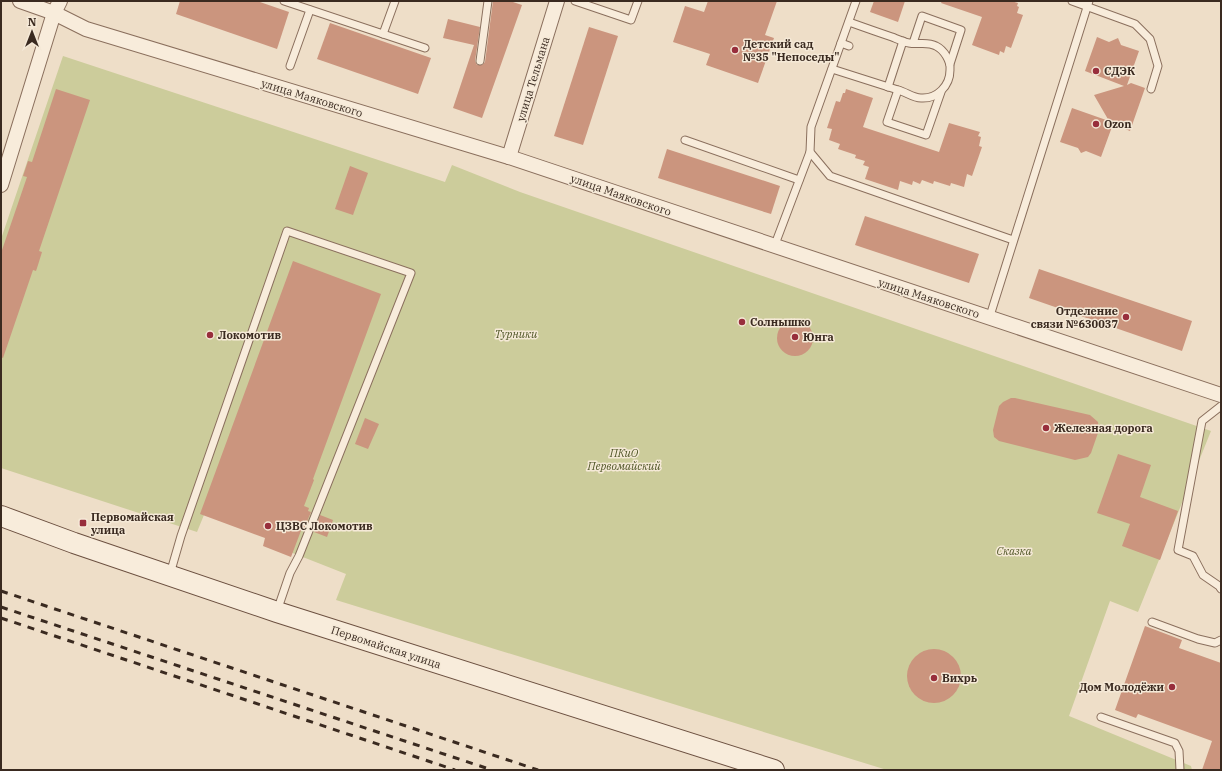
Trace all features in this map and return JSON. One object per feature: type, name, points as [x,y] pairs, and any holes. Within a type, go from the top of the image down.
[{"type":"main road","name":"Первомайская улица","points":[[1,516],[74,543],[277,612],[774,770]]},
{"type":"street","name":"улица Маяковского","points":[[20,1],[57,7],[86,29],[509,157],[989,319],[1221,395]]},
{"type":"street","name":"улица Тельмана","points":[[509,157],[557,1]]},
{"type":"street","points":[[1,184],[57,7]]},
{"type":"lane","points":[[284,1],[425,48]]},
{"type":"lane","points":[[383,34],[395,1]]},
{"type":"lane","points":[[480,61],[488,1]]},
{"type":"lane","points":[[575,1],[631,20],[638,1]]},
{"type":"lane","points":[[774,247],[810,152],[811,127],[856,1]]},
{"type":"lane","points":[[1072,1],[1088,4],[1135,24],[1150,39],[1158,66],[1151,89]]},
{"type":"lane","points":[[989,319],[1088,4]]},
{"type":"lane","points":[[290,66],[310,10]]},
{"type":"lane","points":[[832,69],[898,90],[912,96],[930,98],[945,88],[949,79],[950,65],[961,30],[922,16],[913,43]]},
{"type":"lane","points":[[849,22],[903,41],[926,43],[936,46],[949,60],[950,65]]},
{"type":"lane","points":[[888,87],[903,41]]},
{"type":"lane","points":[[841,43],[849,46]]},
{"type":"lane","points":[[898,90],[887,122],[926,135],[941,91]]},
{"type":"lane","points":[[685,140],[799,180]]},
{"type":"lane","points":[[810,152],[830,176],[1013,240]]},
{"type":"lane","points":[[170,575],[181,536],[287,231],[411,273],[302,549],[290,573],[277,612]]},
{"type":"lane","points":[[1221,406],[1202,421],[1178,550],[1193,556],[1203,575],[1221,589]]},
{"type":"lane","points":[[1152,622],[1198,639],[1215,643],[1221,640]]},
{"type":"lane","points":[[1102,717],[1175,743],[1179,751],[1180,770]]},
{"type":"green space","name":"ПКиО Первомайский","points":[[63,56],[445,182],[452,165],[520,192],[1211,431],[1138,612],[1110,601],[1069,716],[1191,766],[1192,770],[887,770],[336,600],[346,574],[285,550],[288,541],[206,510],[197,532],[1,468],[1,239]]},
{"type":"building","points":[[180,1],[257,1],[289,12],[277,49],[176,14]]},
{"type":"building","points":[[493,1],[510,1],[522,5],[482,118],[453,108],[474,45],[443,38],[448,19],[480,27],[475,61],[477,65],[482,65],[485,62]]},
{"type":"building","points":[[708,1],[777,1],[765,35],[774,38],[758,83],[706,65],[710,54],[673,42],[685,6],[704,12]]},
{"type":"building","points":[[874,1],[905,1],[898,22],[870,12]]},
{"type":"building","points":[[942,1],[1011,1],[1018,3],[1017,6],[1019,7],[1017,13],[1023,15],[1011,48],[1006,46],[1004,53],[1000,51],[999,55],[972,45],[982,17],[941,3]]},
{"type":"building","points":[[330,23],[431,58],[418,94],[317,59]]},
{"type":"building","points":[[589,27],[618,36],[583,145],[554,136]]},
{"type":"building","points":[[1097,37],[1109,42],[1118,38],[1121,45],[1139,51],[1127,85],[1131,83],[1145,88],[1130,131],[1113,124],[1101,157],[1086,151],[1081,153],[1078,148],[1060,142],[1072,108],[1109,121],[1094,95],[1124,86],[1085,71]]},
{"type":"building","points":[[56,89],[90,100],[39,251],[42,252],[36,271],[33,270],[3,358],[1,357],[1,253],[27,177],[23,176],[28,161],[32,162]]},
{"type":"building","points":[[846,89],[873,98],[863,127],[939,152],[949,123],[980,132],[978,136],[981,137],[979,146],[982,147],[972,176],[967,174],[964,187],[951,183],[950,186],[934,181],[933,184],[922,180],[920,184],[913,181],[912,185],[900,181],[898,190],[865,179],[869,167],[863,165],[865,161],[855,158],[856,155],[838,149],[840,144],[829,140],[832,129],[827,128],[836,101],[840,102]]},
{"type":"building","points":[[667,149],[780,186],[771,214],[658,178]]},
{"type":"building","points":[[350,166],[368,173],[353,215],[335,209]]},
{"type":"building","points":[[865,216],[979,254],[969,283],[855,245]]},
{"type":"building","points":[[293,261],[381,294],[313,479],[314,480],[304,506],[309,508],[308,511],[311,512],[304,529],[302,528],[291,557],[263,546],[265,538],[200,514]]},
{"type":"building","points":[[1039,269],[1192,321],[1182,351],[1029,298]]},
{"type":"building","name":"Юнга","points":[[795,320],[808,325],[813,338],[808,351],[795,356],[782,351],[777,338],[782,325]]},
{"type":"building","name":"Железная дорога","points":[[1011,398],[1090,415],[1098,422],[1099,430],[1091,453],[1088,457],[1075,460],[999,441],[994,437],[993,430],[999,406]]},
{"type":"building","points":[[365,418],[379,424],[368,449],[355,444]]},
{"type":"building","points":[[1118,454],[1151,465],[1140,497],[1178,511],[1160,560],[1122,546],[1130,524],[1097,513]]},
{"type":"building","points":[[320,515],[333,520],[327,537],[314,532]]},
{"type":"building","name":"Дом Молодёжи","points":[[1145,626],[1182,640],[1179,648],[1221,663],[1221,770],[1202,770],[1212,741],[1138,714],[1136,718],[1115,710]]},
{"type":"building","name":"Вихрь","points":[[934,649],[944,651],[953,657],[959,666],[961,676],[959,686],[953,695],[944,701],[934,703],[924,701],[915,695],[909,686],[907,676],[909,666],[915,657],[924,651]]},
{"type":"railway","points":[[1,591],[538,770]]},
{"type":"railway","points":[[1,607],[492,770]]},
{"type":"railway","points":[[1,618],[455,770]]},
{"type":"place","name":"Детский сад №35 \"Непоседы\"","points":[[735,50]]},
{"type":"place","name":"СДЭК","points":[[1096,71]]},
{"type":"place","name":"Ozon","points":[[1096,124]]},
{"type":"place","name":"Отделение связи №630037","points":[[1126,317]]},
{"type":"place","name":"Солнышко","points":[[742,322]]},
{"type":"place","name":"Локомотив","points":[[210,335]]},
{"type":"place","name":"Юнга","points":[[795,337]]},
{"type":"place","name":"Железная дорога","points":[[1046,428]]},
{"type":"place","name":"Первомайская улица","points":[[83,523]]},
{"type":"place","name":"ЦЗВС Локомотив","points":[[268,526]]},
{"type":"place","name":"Вихрь","points":[[934,678]]},
{"type":"place","name":"Дом Молодёжи","points":[[1172,687]]},
{"type":"park label","name":"Турники","points":[[516,334]]},
{"type":"park label","name":"Сказка","points":[[1014,551]]}]
